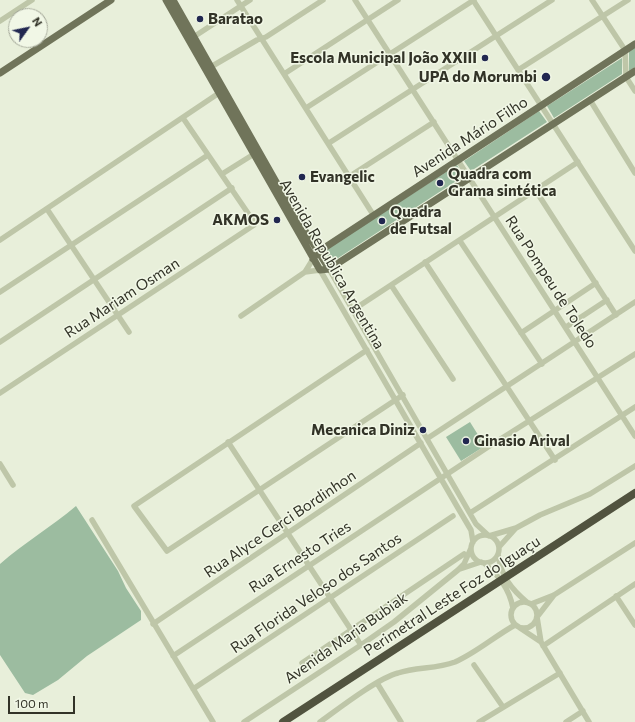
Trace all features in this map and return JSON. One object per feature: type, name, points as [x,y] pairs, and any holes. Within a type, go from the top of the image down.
[{"type":"highway","name":"Perimetral Leste Foz do Iguaçu","points":[[283,722],[635,493]]},
{"type":"main road","points":[[0,73],[111,0]]},
{"type":"main road","name":"Avenida Republica Argentina","points":[[166,0],[211,67],[221,91],[254,154],[320,270]]},
{"type":"main road","name":"Avenida Republica Argentina","points":[[173,0],[204,66],[221,91],[329,269]]},
{"type":"main road","name":"Avenida Mário Filho","points":[[318,252],[635,44]]},
{"type":"main road","points":[[320,270],[329,269],[635,71]]},
{"type":"main road","points":[[313,259],[318,252]]},
{"type":"street","points":[[0,21],[32,0]]},
{"type":"street","points":[[237,0],[329,142],[374,216]]},
{"type":"street","points":[[192,40],[250,0]]},
{"type":"street","points":[[204,66],[211,67],[262,38],[323,0]]},
{"type":"street","name":"Rua Pompeu de Toledo","points":[[355,0],[635,436]]},
{"type":"street","points":[[284,74],[398,0]]},
{"type":"street","points":[[306,108],[473,0],[635,251]]},
{"type":"street","points":[[329,142],[552,0]]},
{"type":"street","points":[[592,0],[625,50],[626,77],[635,91]]},
{"type":"street","points":[[518,70],[628,0]]},
{"type":"street","points":[[0,240],[221,91]]},
{"type":"street","points":[[590,100],[635,172]]},
{"type":"street","points":[[0,342],[232,188],[183,118]]},
{"type":"street","points":[[350,176],[434,122]]},
{"type":"street","points":[[222,174],[254,154]]},
{"type":"street","points":[[0,292],[208,155]]},
{"type":"street","points":[[353,310],[578,162]]},
{"type":"street","name":"Rua Mariam Osman","points":[[0,393],[252,227],[254,222],[232,188]]},
{"type":"street","points":[[536,191],[616,315]]},
{"type":"street","points":[[47,208],[129,332]]},
{"type":"street","points":[[460,241],[542,364]]},
{"type":"street","points":[[241,316],[305,272],[313,259]]},
{"type":"street","points":[[425,262],[555,460]]},
{"type":"street","name":"Avenida Republica Argentina","points":[[329,269],[428,438],[479,529],[489,536]]},
{"type":"street","points":[[305,272],[320,270]]},
{"type":"street","name":"Avenida Republica Argentina","points":[[320,270],[471,530],[472,545]]},
{"type":"street","points":[[522,333],[596,284]]},
{"type":"street","points":[[391,285],[453,379]]},
{"type":"street","points":[[566,327],[607,300]]},
{"type":"street","points":[[428,438],[635,302]]},
{"type":"street","points":[[367,350],[134,506],[167,551],[403,395]]},
{"type":"street","name":"Rua Ernesto Tries","points":[[173,656],[441,479],[635,354]]},
{"type":"street","points":[[470,513],[555,460],[635,407]]},
{"type":"street","points":[[228,442],[310,565],[361,646]]},
{"type":"street","name":"Rua Alyce Gerci Bordinhon","points":[[153,624],[421,442]]},
{"type":"street","points":[[0,464],[13,485]]},
{"type":"street","points":[[589,722],[542,644],[518,626],[511,617],[513,608],[511,599],[503,581],[473,557],[472,545],[480,536],[489,536],[516,528],[540,515],[601,489],[635,466]]},
{"type":"street","name":"Rua Florida Veloso dos Santos","points":[[193,689],[330,596],[394,556],[453,516]]},
{"type":"street","points":[[92,520],[213,722]]},
{"type":"street","points":[[482,563],[493,561],[498,550],[516,528]]},
{"type":"street","points":[[489,536],[497,542],[501,570],[506,580],[515,592],[535,608],[542,644]]},
{"type":"street","points":[[513,608],[520,603],[530,604],[554,595],[635,543]]},
{"type":"street","name":"Avenida Maria Bubiak","points":[[244,722],[361,646],[394,622],[458,570],[464,564],[472,545]]},
{"type":"street","points":[[302,663],[464,554]]},
{"type":"street","name":"Avenida Maria Bubiak","points":[[458,570],[482,563]]},
{"type":"street","points":[[542,644],[635,584]]},
{"type":"street","points":[[320,722],[377,683],[396,673],[408,670],[438,668],[456,661],[518,626],[531,626],[554,595]]},
{"type":"street","points":[[616,596],[635,625]]},
{"type":"street","points":[[474,665],[503,707]]},
{"type":"street","points":[[479,722],[560,673]]},
{"type":"street","points":[[377,683],[399,721]]},
{"type":"street","points":[[566,722],[583,711]]},
{"type":"green space","points":[[635,47],[635,67],[629,71],[629,51]]},
{"type":"green space","points":[[622,58],[622,74],[554,118],[547,106]]},
{"type":"green space","points":[[539,111],[547,122],[471,171],[464,161]]},
{"type":"green space","points":[[457,165],[464,176],[332,262],[324,251]]},
{"type":"green space","name":"Ginasio Arival","points":[[470,422],[485,446],[461,461],[446,437]]},
{"type":"green space","points":[[76,506],[118,571],[126,588],[141,611],[141,620],[87,656],[58,680],[33,695],[25,693],[0,655],[0,564]]},
{"type":"place","name":"Baratao","points":[[200,19]]},
{"type":"place","name":"Escola Municipal João XXIII","points":[[485,58]]},
{"type":"place","name":"UPA do Morumbi","points":[[546,77]]},
{"type":"place","name":"Evangelic","points":[[302,177]]},
{"type":"place","name":"Quadra com Grama sintética","points":[[440,183]]},
{"type":"place","name":"AKMOS","points":[[277,220]]},
{"type":"place","name":"Quadra de Futsal","points":[[382,221]]},
{"type":"place","name":"Mecanica Diniz","points":[[423,430]]},
{"type":"place","name":"Ginasio Arival","points":[[466,441]]}]
